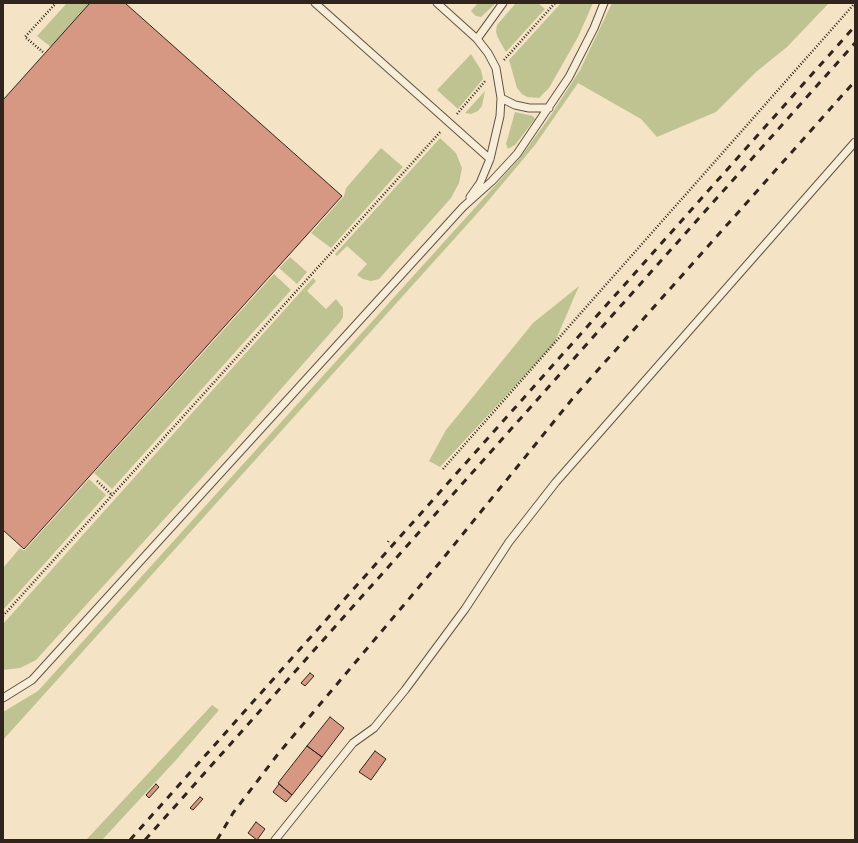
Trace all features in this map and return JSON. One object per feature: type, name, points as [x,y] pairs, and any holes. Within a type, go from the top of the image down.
[{"type":"lane","points":[[315,3],[490,159]]},
{"type":"lane","points":[[437,3],[477,38],[488,53],[496,68],[501,98],[500,116],[490,159],[480,182],[463,207]]},
{"type":"lane","points":[[477,38],[503,3]]},
{"type":"lane","points":[[3,698],[32,680],[463,207],[492,181],[517,154],[569,77],[594,28],[604,3]]},
{"type":"lane","points":[[501,98],[515,105],[528,108],[549,108]]},
{"type":"lane","points":[[275,840],[353,743],[374,728],[404,690],[465,609],[509,542],[556,482],[855,142]]},
{"type":"path","points":[[43,52],[25,37],[56,3]]},
{"type":"path","points":[[3,616],[449,123],[555,3]]},
{"type":"path","points":[[443,469],[855,3]]},
{"type":"path","points":[[97,481],[112,495]]},
{"type":"green space","points":[[67,3],[90,3],[51,47],[37,36]]},
{"type":"green space","points":[[478,3],[496,3],[481,17],[476,16],[471,11]]},
{"type":"green space","points":[[516,3],[538,3],[545,9],[506,52],[496,32],[497,25]]},
{"type":"green space","points":[[561,3],[593,3],[578,37],[549,88],[539,98],[527,97],[517,88],[509,60]]},
{"type":"green space","points":[[612,3],[829,3],[787,47],[756,72],[716,112],[657,137],[641,119],[578,83],[535,145],[483,207],[3,740],[3,712],[38,691],[519,159],[549,118],[580,70]]},
{"type":"green space","points":[[471,54],[481,70],[483,79],[458,109],[437,90]]},
{"type":"green space","points":[[485,91],[482,106],[478,111],[471,114],[465,113]]},
{"type":"green space","points":[[515,112],[533,116],[535,119],[515,145],[508,149],[506,144]]},
{"type":"green space","points":[[440,138],[456,153],[462,168],[459,183],[451,198],[379,279],[371,281],[363,279],[357,275],[367,264],[347,246],[337,256],[335,254]]},
{"type":"green space","points":[[381,148],[403,167],[331,248],[311,233],[344,196],[346,188]]},
{"type":"green space","points":[[290,257],[307,272],[297,284],[279,268]]},
{"type":"green space","points":[[274,274],[291,290],[112,489],[94,473]]},
{"type":"green space","points":[[313,278],[316,281],[307,291],[326,309],[336,299],[343,308],[343,317],[340,322],[228,449],[36,660],[20,668],[3,670],[3,624]]},
{"type":"green space","points":[[579,286],[554,344],[440,467],[429,461],[446,430],[533,323]]},
{"type":"green space","points":[[89,479],[106,495],[3,610],[3,568],[20,548],[24,551]]},
{"type":"green space","points":[[212,705],[219,710],[176,760],[102,840],[86,840]]},
{"type":"building","points":[[90,3],[125,3],[342,196],[24,549],[3,530],[3,100]]},
{"type":"building","points":[[310,673],[314,676],[305,686],[301,683]]},
{"type":"building","points":[[330,717],[344,728],[322,757],[307,746]]},
{"type":"building","points":[[307,746],[322,757],[292,795],[278,783]]},
{"type":"building","points":[[375,751],[386,759],[371,780],[359,772]]},
{"type":"building","points":[[156,784],[159,787],[149,798],[146,795]]},
{"type":"building","points":[[279,784],[292,795],[286,802],[273,792]]},
{"type":"building","points":[[200,797],[203,799],[193,810],[190,808]]},
{"type":"building","points":[[256,822],[265,829],[257,840],[248,833]]},
{"type":"railway","points":[[130,840],[855,26]]},
{"type":"railway","points":[[145,840],[855,43]]},
{"type":"railway","points":[[217,840],[233,813],[278,754],[441,561],[573,398],[855,81]]}]
